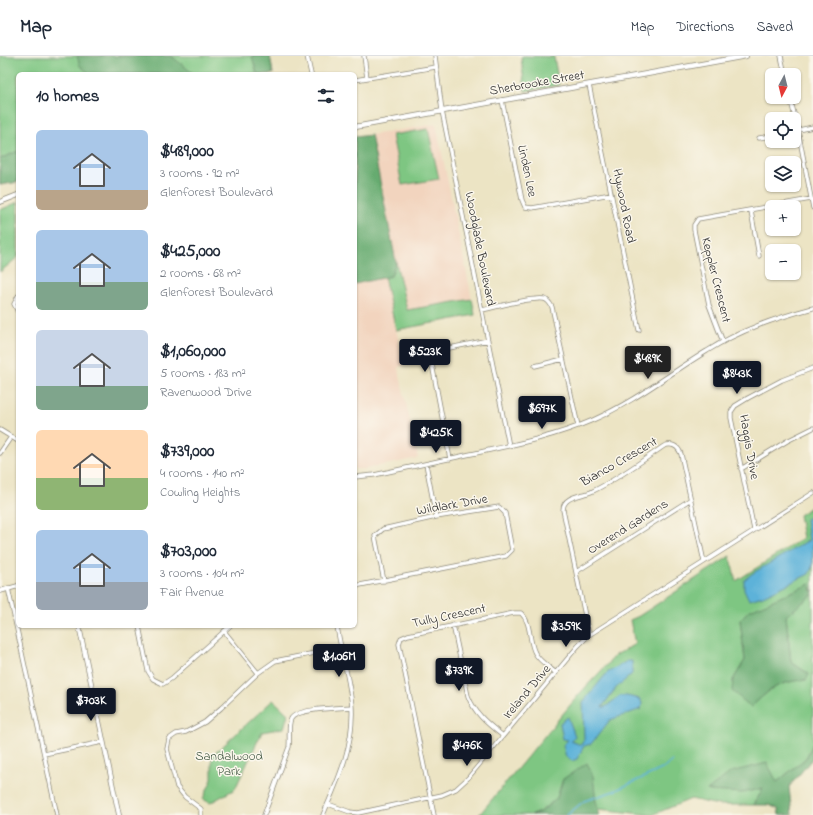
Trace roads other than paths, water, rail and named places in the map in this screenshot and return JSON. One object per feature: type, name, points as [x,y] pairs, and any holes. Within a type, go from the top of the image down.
[{"type":"main road","name":"Sherbrooke Street","points":[[357,127],[746,56]]},
{"type":"main road","points":[[0,202],[16,196]]},
{"type":"street","points":[[307,56],[311,72]]},
{"type":"street","points":[[364,56],[368,78]]},
{"type":"street","name":"Woodglade Boulevard","points":[[435,56],[442,111],[509,446]]},
{"type":"street","points":[[781,56],[784,68]]},
{"type":"street","points":[[357,80],[436,67]]},
{"type":"street","name":"Hywood Road","points":[[589,85],[639,330]]},
{"type":"street","name":"Linden Lee","points":[[502,100],[522,200],[525,207],[532,208],[611,194]]},
{"type":"street","points":[[801,130],[813,128]]},
{"type":"street","points":[[759,138],[765,137]]},
{"type":"street","points":[[800,148],[813,208]]},
{"type":"street","name":"Keppler Crescent","points":[[723,342],[709,304],[694,230],[694,226],[698,219],[751,211],[811,199]]},
{"type":"street","points":[[751,211],[759,256]]},
{"type":"street","points":[[482,310],[533,299],[545,299],[550,303],[578,426]]},
{"type":"street","points":[[357,477],[374,475],[509,446],[552,435],[578,426],[612,411],[639,396],[662,379],[723,342],[767,322],[791,313],[813,308]]},
{"type":"street","points":[[450,459],[431,360],[435,351],[488,340]]},
{"type":"street","points":[[535,366],[563,359]]},
{"type":"street","name":"Haggis Drive","points":[[754,530],[731,418],[733,409],[761,390],[813,368]]},
{"type":"street","points":[[741,469],[787,441],[813,428]]},
{"type":"street","points":[[0,430],[16,440]]},
{"type":"street","points":[[0,453],[11,437]]},
{"type":"street","name":"Bianco Crescent","points":[[589,635],[563,510],[563,505],[568,499],[597,489],[664,446],[671,445],[677,447],[681,454],[704,562]]},
{"type":"street","points":[[426,464],[436,517]]},
{"type":"street","name":"Ireland Drive","points":[[328,804],[350,812],[358,813],[448,793],[462,784],[578,646],[589,635],[813,494]]},
{"type":"street","name":"Overend Gardens","points":[[576,572],[691,499]]},
{"type":"street","name":"Wildlark Drive","points":[[357,586],[384,581],[506,556],[512,550],[505,514],[499,507],[436,517],[383,529],[375,536],[384,581]]},
{"type":"street","points":[[0,591],[16,586]]},
{"type":"street","points":[[8,588],[16,625]]},
{"type":"street","name":"Tully Crescent","points":[[431,798],[399,641],[401,638],[408,635],[453,625],[514,613],[521,614],[526,620],[535,654],[542,662],[556,673]]},
{"type":"street","points":[[453,625],[471,705],[480,718],[503,736]]},
{"type":"street","points":[[17,628],[57,815]]},
{"type":"street","points":[[79,628],[119,815]]},
{"type":"street","points":[[139,628],[148,671],[153,679],[163,684],[172,678],[228,628]]},
{"type":"street","points":[[323,815],[344,764],[352,726],[352,707],[337,628]]},
{"type":"street","points":[[224,631],[258,673]]},
{"type":"street","points":[[201,815],[201,809],[185,797],[177,787],[167,749],[169,739],[176,734],[186,732],[204,722],[258,673],[275,661],[340,648]]},
{"type":"street","points":[[264,815],[289,747],[289,724],[292,716],[308,711],[352,707]]},
{"type":"street","points":[[44,754],[103,742]]},
{"type":"street","points":[[431,798],[434,815]]},
{"type":"water","points":[[813,516],[813,565],[809,574],[763,596],[749,600],[744,589],[744,580],[753,573],[809,540],[806,519]]},
{"type":"water","points":[[627,661],[632,661],[632,674],[616,688],[602,707],[605,707],[620,696],[627,696],[640,699],[642,703],[641,709],[610,720],[591,744],[584,746],[577,759],[572,761],[566,757],[563,745],[568,740],[563,739],[560,723],[568,717],[575,736],[571,741],[581,745],[584,739],[583,702],[607,673]]},
{"type":"waterway","points":[[567,815],[584,801],[614,791],[664,768],[672,761]]},
{"type":"park label","name":"Sandalwood Park","points":[[229,764]]}]
